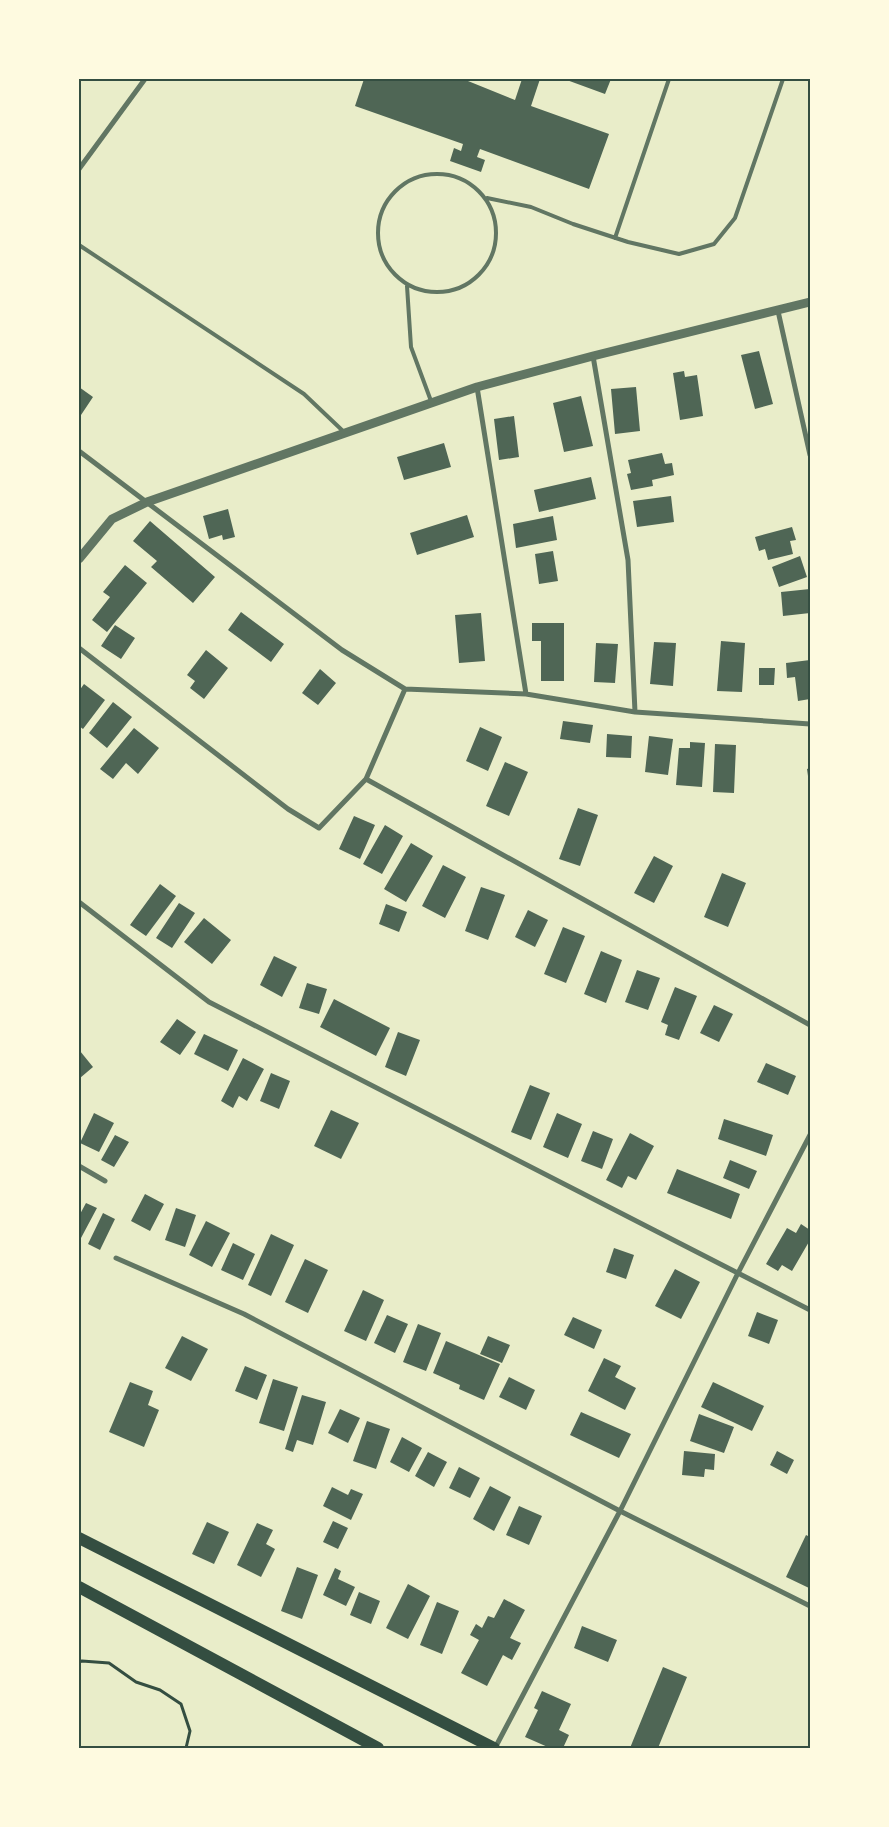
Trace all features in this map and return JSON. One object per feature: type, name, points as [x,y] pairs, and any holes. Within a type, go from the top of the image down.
[{"type":"main road","points":[[79,1538],[495,1748]]},
{"type":"main road","points":[[79,1587],[378,1748]]},
{"type":"street","points":[[79,169],[144,79]]},
{"type":"street","points":[[79,559],[112,519],[147,502],[477,387],[810,302]]},
{"type":"street","points":[[778,311],[810,455]]},
{"type":"street","points":[[593,356],[628,560],[635,712]]},
{"type":"street","points":[[477,387],[526,694]]},
{"type":"street","points":[[79,451],[342,650],[405,688],[526,694],[635,712],[810,724]]},
{"type":"street","points":[[79,648],[288,810],[319,828],[366,778],[405,688]]},
{"type":"street","points":[[366,778],[810,1025]]},
{"type":"street","points":[[79,902],[209,1002],[810,1310]]},
{"type":"street","points":[[495,1748],[620,1511],[738,1273],[810,1135]]},
{"type":"street","points":[[79,1166],[105,1181]]},
{"type":"street","points":[[116,1258],[244,1314],[620,1511],[810,1606]]},
{"type":"lane","points":[[615,238],[669,79]]},
{"type":"lane","points":[[488,198],[498,232],[490,263],[467,286],[434,294],[407,286],[387,268],[376,230],[381,209],[397,186],[415,176],[446,172],[488,198],[532,207],[573,224],[615,238],[679,254],[714,244],[735,218],[783,79]]},
{"type":"lane","points":[[79,246],[304,394],[345,434]]},
{"type":"lane","points":[[407,286],[411,347],[432,404]]},
{"type":"path","points":[[79,1662],[109,1663],[136,1682],[160,1690],[181,1704],[190,1731],[186,1748]]},
{"type":"building","points":[[364,79],[469,79],[468,81],[515,100],[522,79],[540,79],[531,106],[609,134],[589,189],[480,149],[477,157],[485,160],[481,172],[450,161],[454,148],[461,151],[463,144],[355,106]]},
{"type":"building","points":[[564,79],[611,79],[605,94]]},
{"type":"building","points":[[759,351],[773,404],[755,409],[741,355]]},
{"type":"building","points":[[684,371],[685,377],[697,375],[703,416],[680,420],[673,373]]},
{"type":"building","points":[[79,387],[93,397],[79,418]]},
{"type":"building","points":[[636,387],[640,431],[615,434],[611,389]]},
{"type":"building","points":[[581,396],[593,446],[564,452],[553,403]]},
{"type":"building","points":[[514,416],[519,457],[499,460],[494,419]]},
{"type":"building","points":[[444,443],[451,467],[404,480],[397,457]]},
{"type":"building","points":[[662,453],[665,464],[672,463],[674,475],[652,480],[653,486],[631,490],[627,474],[631,473],[628,460]]},
{"type":"building","points":[[591,477],[596,499],[539,512],[534,490]]},
{"type":"building","points":[[671,496],[674,522],[637,527],[633,501]]},
{"type":"building","points":[[228,509],[235,537],[223,540],[222,535],[209,539],[203,516]]},
{"type":"building","points":[[467,515],[474,537],[417,555],[410,533]]},
{"type":"building","points":[[553,516],[557,540],[516,548],[513,524]]},
{"type":"building","points":[[150,521],[215,577],[193,603],[151,567],[157,561],[133,541]]},
{"type":"building","points":[[792,527],[796,540],[790,541],[793,554],[768,560],[765,549],[759,551],[755,537]]},
{"type":"building","points":[[553,551],[558,581],[539,584],[535,554]]},
{"type":"building","points":[[800,556],[807,577],[779,587],[772,567]]},
{"type":"building","points":[[125,565],[147,583],[107,632],[92,620],[110,597],[103,592]]},
{"type":"building","points":[[810,589],[810,613],[783,616],[781,592]]},
{"type":"building","points":[[241,612],[284,644],[271,662],[228,630]]},
{"type":"building","points":[[481,613],[485,661],[459,663],[455,615]]},
{"type":"building","points":[[532,623],[564,623],[564,681],[541,681],[541,641],[532,641]]},
{"type":"building","points":[[115,625],[135,638],[121,659],[101,646]]},
{"type":"building","points":[[721,641],[745,643],[742,692],[717,691]]},
{"type":"building","points":[[654,642],[676,643],[673,686],[650,684]]},
{"type":"building","points":[[596,643],[618,644],[615,683],[594,682]]},
{"type":"building","points":[[206,650],[228,668],[204,699],[190,688],[195,681],[187,675]]},
{"type":"building","points":[[810,660],[810,699],[798,701],[795,677],[787,678],[786,663]]},
{"type":"building","points":[[759,668],[775,668],[774,685],[759,685]]},
{"type":"building","points":[[320,669],[336,683],[318,705],[302,693]]},
{"type":"building","points":[[84,684],[105,700],[83,729],[79,726],[79,691]]},
{"type":"building","points":[[113,702],[132,717],[107,748],[89,733]]},
{"type":"building","points":[[563,721],[593,725],[590,743],[560,739]]},
{"type":"building","points":[[480,727],[502,737],[488,771],[466,761]]},
{"type":"building","points":[[134,728],[159,748],[138,774],[126,763],[113,779],[100,769]]},
{"type":"building","points":[[607,734],[632,736],[631,758],[606,757]]},
{"type":"building","points":[[649,736],[673,739],[668,775],[645,772]]},
{"type":"building","points":[[690,742],[705,743],[702,787],[676,785],[679,748],[690,748]]},
{"type":"building","points":[[715,744],[736,745],[734,793],[713,792]]},
{"type":"building","points":[[505,762],[528,772],[509,816],[486,806]]},
{"type":"building","points":[[810,768],[810,783],[809,783],[807,769]]},
{"type":"building","points":[[578,808],[598,815],[580,866],[559,859]]},
{"type":"building","points":[[354,816],[375,825],[360,859],[339,849]]},
{"type":"building","points":[[385,825],[403,836],[382,874],[363,864]]},
{"type":"building","points":[[411,843],[433,856],[406,902],[384,889]]},
{"type":"building","points":[[654,856],[673,866],[654,903],[634,893]]},
{"type":"building","points":[[443,865],[466,877],[445,918],[422,906]]},
{"type":"building","points":[[722,873],[746,883],[728,927],[704,917]]},
{"type":"building","points":[[160,884],[176,896],[146,936],[130,925]]},
{"type":"building","points":[[481,887],[505,895],[488,940],[465,931]]},
{"type":"building","points":[[179,903],[195,913],[172,948],[156,938]]},
{"type":"building","points":[[386,904],[407,912],[399,932],[379,924]]},
{"type":"building","points":[[528,910],[548,920],[535,947],[515,937]]},
{"type":"building","points":[[204,918],[231,940],[212,964],[184,942]]},
{"type":"building","points":[[563,927],[585,936],[566,983],[544,974]]},
{"type":"building","points":[[601,951],[622,960],[606,1003],[584,994]]},
{"type":"building","points":[[274,956],[297,967],[282,997],[260,985]]},
{"type":"building","points":[[637,970],[660,978],[648,1010],[625,1002]]},
{"type":"building","points":[[307,983],[327,989],[319,1014],[299,1008]]},
{"type":"building","points":[[675,987],[697,996],[679,1040],[665,1035],[668,1025],[661,1022]]},
{"type":"building","points":[[334,999],[390,1028],[376,1056],[320,1027]]},
{"type":"building","points":[[714,1005],[733,1014],[719,1042],[700,1033]]},
{"type":"building","points":[[177,1019],[196,1032],[180,1055],[160,1042]]},
{"type":"building","points":[[398,1032],[420,1040],[406,1076],[385,1067]]},
{"type":"building","points":[[204,1034],[238,1050],[228,1071],[194,1054]]},
{"type":"building","points":[[79,1052],[93,1067],[80,1078]]},
{"type":"building","points":[[243,1058],[264,1069],[247,1101],[239,1096],[233,1108],[221,1101]]},
{"type":"building","points":[[766,1063],[796,1076],[788,1095],[757,1082]]},
{"type":"building","points":[[271,1073],[290,1081],[279,1109],[260,1101]]},
{"type":"building","points":[[530,1085],[550,1093],[531,1140],[511,1132]]},
{"type":"building","points":[[331,1110],[359,1123],[341,1159],[314,1146]]},
{"type":"building","points":[[94,1113],[114,1123],[99,1152],[80,1143]]},
{"type":"building","points":[[557,1113],[582,1124],[568,1158],[543,1147]]},
{"type":"building","points":[[724,1119],[773,1135],[766,1156],[718,1139]]},
{"type":"building","points":[[593,1131],[613,1139],[602,1169],[581,1161]]},
{"type":"building","points":[[630,1133],[654,1146],[636,1180],[628,1176],[622,1188],[606,1180]]},
{"type":"building","points":[[115,1135],[129,1142],[114,1167],[101,1160]]},
{"type":"building","points":[[730,1160],[757,1171],[749,1189],[723,1178]]},
{"type":"building","points":[[677,1169],[740,1194],[731,1219],[667,1193]]},
{"type":"building","points":[[145,1194],[164,1204],[150,1231],[131,1221]]},
{"type":"building","points":[[86,1203],[97,1208],[81,1238],[79,1237],[79,1216]]},
{"type":"building","points":[[176,1208],[196,1215],[185,1247],[165,1240]]},
{"type":"building","points":[[103,1213],[115,1219],[100,1250],[88,1244]]},
{"type":"building","points":[[206,1221],[230,1233],[212,1267],[189,1255]]},
{"type":"building","points":[[801,1224],[810,1230],[810,1240],[792,1271],[782,1265],[778,1271],[766,1264],[787,1228],[796,1233]]},
{"type":"building","points":[[271,1234],[294,1245],[271,1296],[248,1285]]},
{"type":"building","points":[[233,1243],[255,1254],[243,1280],[221,1270]]},
{"type":"building","points":[[614,1248],[634,1255],[626,1279],[606,1272]]},
{"type":"building","points":[[305,1259],[328,1270],[308,1313],[285,1302]]},
{"type":"building","points":[[675,1269],[700,1282],[681,1319],[655,1306]]},
{"type":"building","points":[[363,1290],[384,1300],[366,1341],[344,1331]]},
{"type":"building","points":[[757,1312],[778,1320],[769,1344],[748,1336]]},
{"type":"building","points":[[387,1315],[408,1324],[395,1353],[374,1343]]},
{"type":"building","points":[[573,1317],[602,1330],[594,1349],[564,1335]]},
{"type":"building","points":[[418,1324],[441,1333],[426,1371],[403,1362]]},
{"type":"building","points":[[182,1336],[208,1349],[191,1381],[165,1368]]},
{"type":"building","points":[[488,1336],[510,1345],[502,1363],[480,1354]]},
{"type":"building","points":[[446,1341],[500,1364],[484,1400],[459,1389],[460,1385],[433,1373]]},
{"type":"building","points":[[604,1358],[621,1366],[615,1377],[636,1388],[625,1410],[588,1391]]},
{"type":"building","points":[[245,1366],[267,1375],[257,1400],[235,1391]]},
{"type":"building","points":[[509,1377],[535,1390],[526,1410],[499,1397]]},
{"type":"building","points":[[273,1379],[298,1387],[284,1431],[259,1423]]},
{"type":"building","points":[[130,1382],[153,1391],[148,1405],[159,1410],[144,1447],[109,1432]]},
{"type":"building","points":[[713,1382],[764,1406],[752,1431],[701,1407]]},
{"type":"building","points":[[302,1395],[326,1402],[313,1445],[297,1440],[293,1452],[285,1449]]},
{"type":"building","points":[[340,1409],[360,1418],[348,1443],[328,1433]]},
{"type":"building","points":[[581,1412],[631,1434],[619,1458],[570,1435]]},
{"type":"building","points":[[699,1414],[734,1427],[724,1453],[690,1441]]},
{"type":"building","points":[[367,1421],[390,1429],[376,1469],[353,1461]]},
{"type":"building","points":[[402,1437],[422,1448],[409,1472],[390,1462]]},
{"type":"building","points":[[684,1451],[715,1454],[714,1470],[705,1469],[704,1477],[682,1475]]},
{"type":"building","points":[[777,1451],[794,1460],[787,1474],[770,1465]]},
{"type":"building","points":[[428,1452],[447,1462],[434,1487],[415,1476]]},
{"type":"building","points":[[459,1467],[480,1478],[470,1498],[449,1488]]},
{"type":"building","points":[[490,1486],[511,1497],[494,1531],[473,1519]]},
{"type":"building","points":[[332,1487],[348,1495],[351,1489],[363,1494],[351,1520],[323,1506]]},
{"type":"building","points":[[519,1506],[542,1516],[529,1545],[506,1535]]},
{"type":"building","points":[[333,1521],[348,1528],[338,1549],[323,1542]]},
{"type":"building","points":[[207,1522],[229,1532],[214,1564],[192,1554]]},
{"type":"building","points":[[257,1523],[273,1530],[266,1544],[275,1549],[261,1577],[237,1565]]},
{"type":"building","points":[[806,1535],[810,1537],[809,1588],[786,1577]]},
{"type":"building","points":[[297,1567],[318,1575],[302,1619],[281,1611]]},
{"type":"building","points":[[335,1568],[341,1571],[338,1579],[355,1587],[346,1606],[323,1595]]},
{"type":"building","points":[[408,1584],[430,1596],[408,1639],[386,1628]]},
{"type":"building","points":[[359,1592],[380,1601],[371,1624],[350,1615]]},
{"type":"building","points":[[504,1599],[525,1610],[510,1638],[521,1643],[512,1660],[503,1655],[487,1686],[461,1673],[479,1640],[470,1635],[476,1624],[482,1628],[488,1616],[494,1618]]},
{"type":"building","points":[[437,1602],[459,1611],[442,1654],[420,1645]]},
{"type":"building","points":[[582,1626],[617,1640],[608,1662],[574,1648]]},
{"type":"building","points":[[663,1667],[687,1677],[658,1748],[630,1748]]},
{"type":"building","points":[[542,1691],[571,1704],[559,1730],[569,1735],[563,1748],[550,1748],[525,1737],[538,1710],[534,1708]]}]
